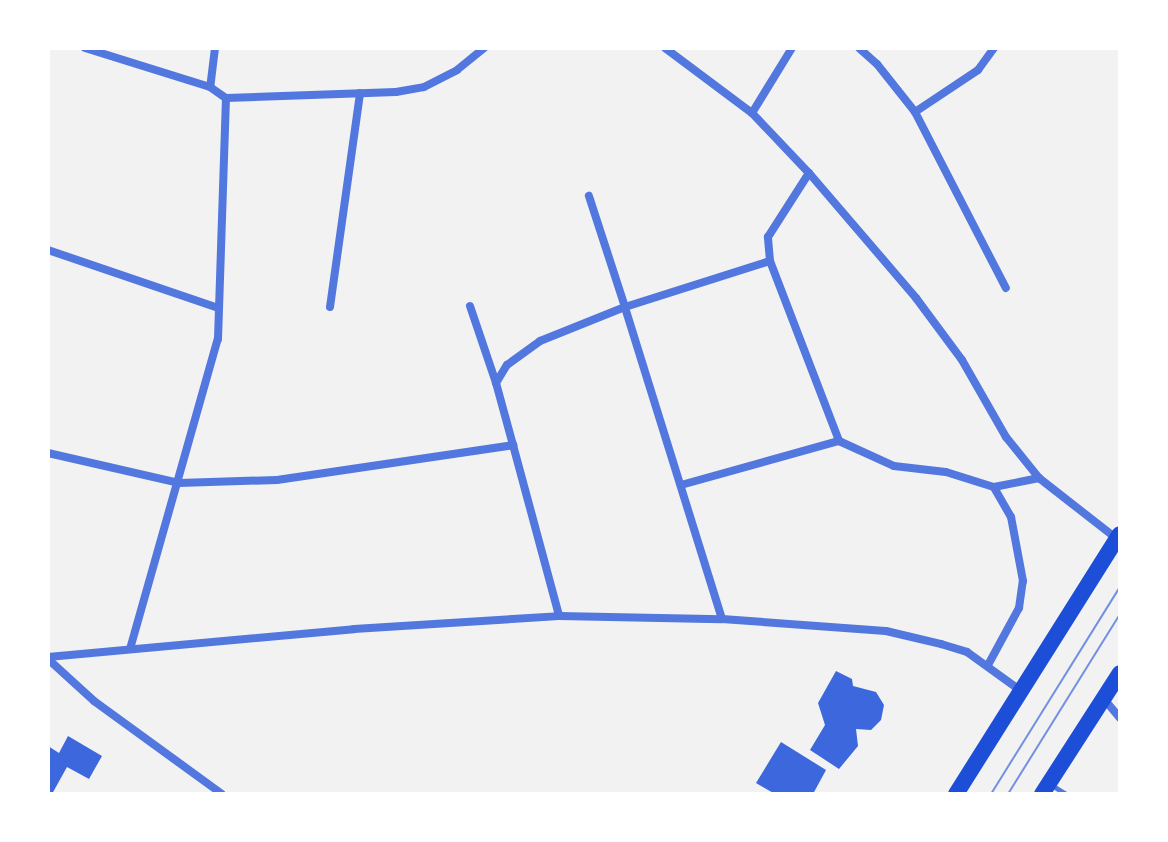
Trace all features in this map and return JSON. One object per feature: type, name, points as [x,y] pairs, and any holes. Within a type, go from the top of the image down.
[{"type":"main road","points":[[956,794],[1118,537]]},
{"type":"main road","points":[[1045,788],[1120,673]]},
{"type":"street","points":[[85,48],[210,87],[226,98],[360,93],[424,87],[457,70],[484,48]]},
{"type":"street","points":[[210,87],[215,48]]},
{"type":"street","points":[[665,48],[752,113],[809,173],[916,298],[962,360],[1006,437],[1039,478],[1118,537]]},
{"type":"street","points":[[752,113],[792,48]]},
{"type":"street","points":[[859,48],[877,64],[915,112],[1006,288]]},
{"type":"street","points":[[915,112],[978,70],[994,48]]},
{"type":"street","points":[[330,307],[360,93]]},
{"type":"street","points":[[130,649],[218,339],[226,98]]},
{"type":"street","points":[[809,173],[768,237],[770,261],[839,441]]},
{"type":"street","points":[[589,196],[722,619]]},
{"type":"street","points":[[48,250],[218,308]]},
{"type":"street","points":[[496,383],[507,365],[540,341],[625,307],[770,261]]},
{"type":"street","points":[[470,306],[496,383],[559,616]]},
{"type":"street","points":[[681,485],[839,441],[894,466],[946,472],[994,487],[1039,478]]},
{"type":"street","points":[[48,453],[179,483],[277,480],[513,445]]},
{"type":"street","points":[[988,665],[1019,608],[1023,581],[1011,517],[994,487]]},
{"type":"street","points":[[48,658],[559,616],[722,619],[886,631],[967,652],[1021,691]]},
{"type":"street","points":[[48,658],[94,701],[222,794]]},
{"type":"street","points":[[1104,698],[1120,718]]},
{"type":"lane","points":[[1045,788],[1066,794]]},
{"type":"building","points":[[836,671],[852,679],[853,686],[876,692],[884,705],[881,720],[871,730],[856,729],[858,746],[839,769],[810,750],[825,725],[818,703]]},
{"type":"building","points":[[68,736],[102,756],[89,779],[67,767],[52,794],[48,794],[48,746],[59,753]]},
{"type":"building","points":[[781,742],[826,770],[813,794],[775,794],[756,783]]},
{"type":"tram line","points":[[991,794],[1120,587]]},
{"type":"tram line","points":[[1008,794],[1120,614]]}]
